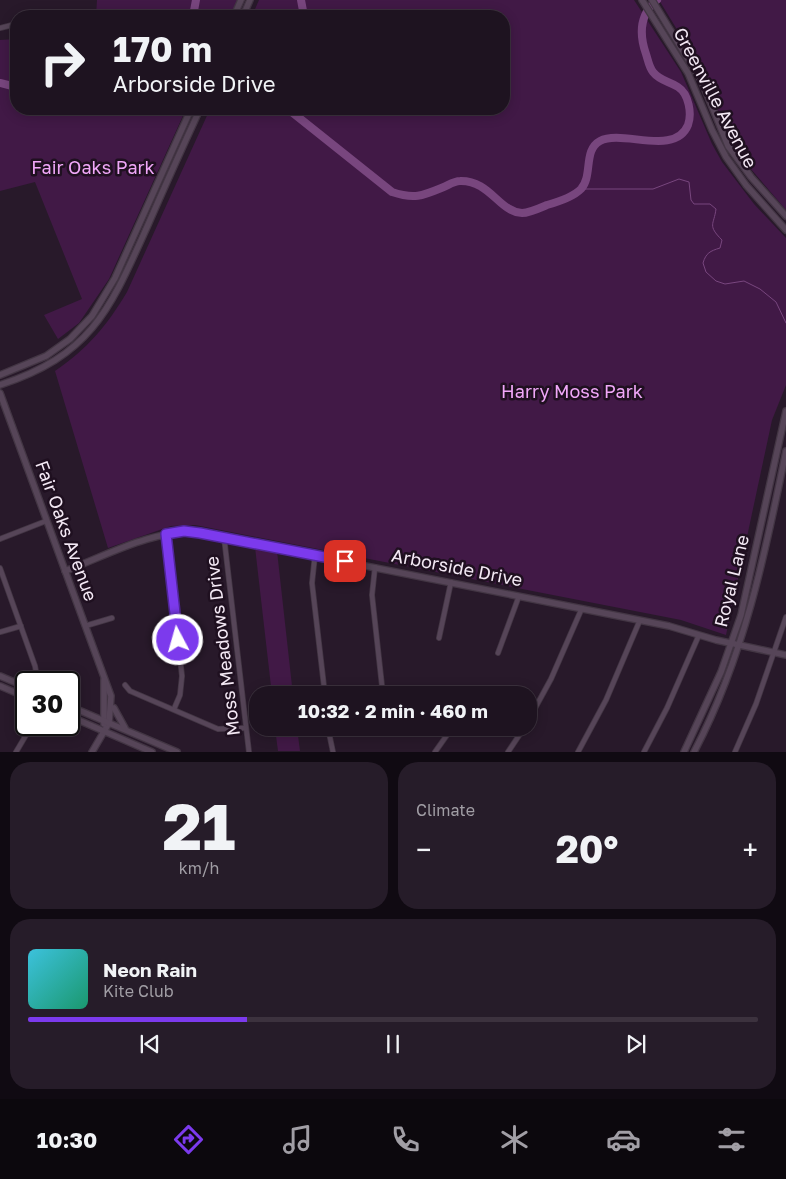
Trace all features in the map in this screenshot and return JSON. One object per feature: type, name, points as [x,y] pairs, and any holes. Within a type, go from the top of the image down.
[{"type":"main road","name":"Greenville Avenue","points":[[642,0],[688,73],[721,149],[746,185],[786,230]]},
{"type":"main road","name":"Greenville Avenue","points":[[652,0],[702,82],[728,146],[750,177],[786,216]]},
{"type":"main road","points":[[0,375],[38,361],[70,339],[92,316],[115,278],[188,115]]},
{"type":"main road","points":[[0,384],[44,368],[66,353],[99,320],[114,299],[197,115]]},
{"type":"main road","name":"Fair Oaks Avenue","points":[[0,393],[104,680],[107,722]]},
{"type":"main road","name":"Royal Lane","points":[[684,752],[711,696],[731,644],[752,572],[786,411]]},
{"type":"main road","name":"Royal Lane","points":[[694,752],[716,707],[740,646],[758,582],[786,451]]},
{"type":"main road","name":"Arborside Drive","points":[[65,572],[166,534],[184,531],[582,608],[640,620],[731,644],[786,655]]},
{"type":"main road","points":[[0,676],[15,682]]},
{"type":"main road","name":"Fair Oaks Avenue","points":[[92,752],[105,732],[112,704],[107,683],[104,680]]},
{"type":"main road","points":[[0,686],[15,693]]},
{"type":"main road","points":[[112,704],[120,722],[128,731]]},
{"type":"main road","points":[[80,711],[177,752]]},
{"type":"main road","points":[[80,721],[152,752]]},
{"type":"street","points":[[0,539],[46,521]]},
{"type":"street","points":[[166,534],[182,676],[180,695],[174,709]]},
{"type":"street","name":"Moss Meadows Drive","points":[[224,538],[249,752]]},
{"type":"street","points":[[315,555],[312,583],[323,686]]},
{"type":"street","points":[[375,567],[372,595],[382,686]]},
{"type":"street","points":[[0,568],[37,671]]},
{"type":"street","points":[[439,638],[451,582]]},
{"type":"street","points":[[498,653],[519,596]]},
{"type":"street","points":[[537,705],[551,679],[582,608]]},
{"type":"street","points":[[735,752],[775,653],[786,617]]},
{"type":"street","points":[[85,626],[112,618]]},
{"type":"street","points":[[578,752],[616,679],[640,620]]},
{"type":"street","points":[[0,632],[21,626]]},
{"type":"street","points":[[644,752],[667,708],[699,635]]},
{"type":"street","points":[[124,685],[130,691],[218,728],[246,728]]},
{"type":"street","points":[[16,752],[25,736]]},
{"type":"street","points":[[330,736],[333,752]]},
{"type":"street","points":[[435,752],[446,736]]},
{"type":"street","points":[[508,752],[519,736]]},
{"type":"green space","points":[[97,0],[245,0],[241,10],[96,10]]},
{"type":"green space","name":"Harry Moss Park","points":[[259,0],[634,0],[681,72],[712,144],[722,162],[754,204],[786,238],[786,385],[772,420],[726,635],[681,620],[195,525],[171,526],[108,548],[55,371],[96,336],[112,316],[127,292],[207,115],[510,115],[510,10],[255,10]]},
{"type":"green space","points":[[659,0],[786,0],[786,210],[738,154],[695,59]]},
{"type":"green space","name":"Fair Oaks Park","points":[[10,39],[10,115],[183,115],[109,279],[79,323],[58,339],[44,315],[82,299],[35,182],[0,191],[0,40]]},
{"type":"green space","points":[[255,547],[277,551],[292,686],[271,686]]},
{"type":"green space","points":[[276,736],[298,736],[300,751],[278,751]]},
{"type":"waterway","points":[[194,10],[196,0]]},
{"type":"waterway","points":[[301,0],[303,10]]},
{"type":"waterway","points":[[296,115],[392,192],[414,196],[432,192],[456,182],[470,182],[487,190],[514,211],[522,213],[531,211],[565,199],[581,189],[587,177],[592,150],[600,141],[610,138],[660,141],[672,139],[681,134],[688,125],[689,110],[685,94],[678,87],[653,72],[642,39],[644,18],[657,0]]},
{"type":"waterway","points":[[0,83],[10,86]]},
{"type":"waterway","points":[[581,189],[653,189],[679,179],[689,182],[691,200],[694,204],[710,204],[716,209],[713,228],[722,240],[720,248],[711,251],[707,255],[703,263],[706,272],[716,281],[725,284],[744,281],[760,289],[776,302],[786,323]]},
{"type":"route","points":[[178,640],[166,534],[184,531],[200,533],[345,561]]}]
